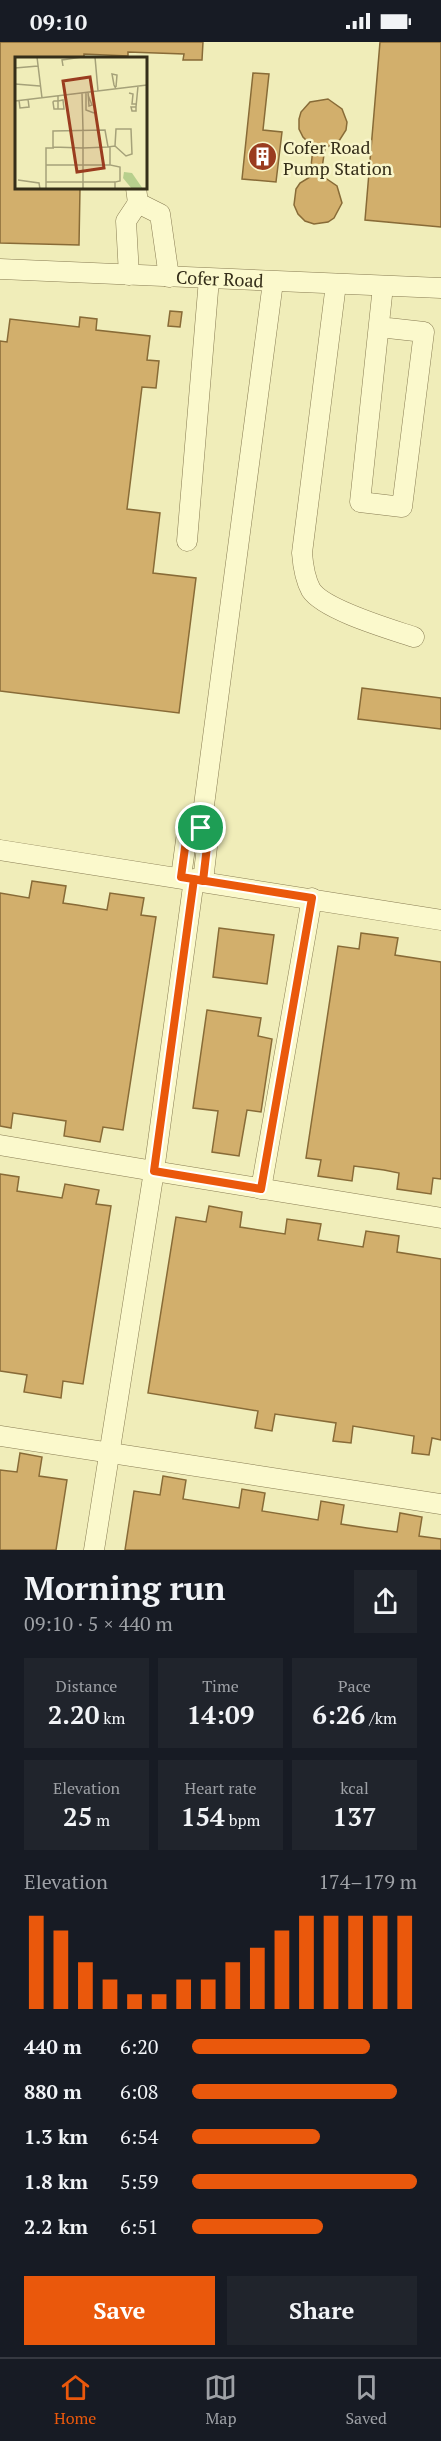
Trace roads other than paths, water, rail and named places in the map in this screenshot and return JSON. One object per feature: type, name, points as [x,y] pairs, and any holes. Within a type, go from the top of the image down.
[{"type":"street","points":[[129,275],[126,221],[137,195],[160,214],[169,277]]},
{"type":"street","name":"Cofer Road","points":[[0,270],[441,288]]},
{"type":"street","points":[[187,541],[209,279]]},
{"type":"street","points":[[94,1550],[154,1171],[193,879],[208,838],[201,828],[273,282]]},
{"type":"street","points":[[336,284],[302,554],[305,573],[312,592],[321,600],[414,637]]},
{"type":"street","points":[[379,327],[424,332],[402,507],[360,502],[383,286]]},
{"type":"street","points":[[0,850],[441,920]]},
{"type":"street","points":[[261,1189],[312,898]]},
{"type":"street","points":[[0,1145],[441,1218]]},
{"type":"street","points":[[0,1436],[441,1504]]},
{"type":"place","name":"Cofer Road Pump Station","points":[[262,157]]}]
